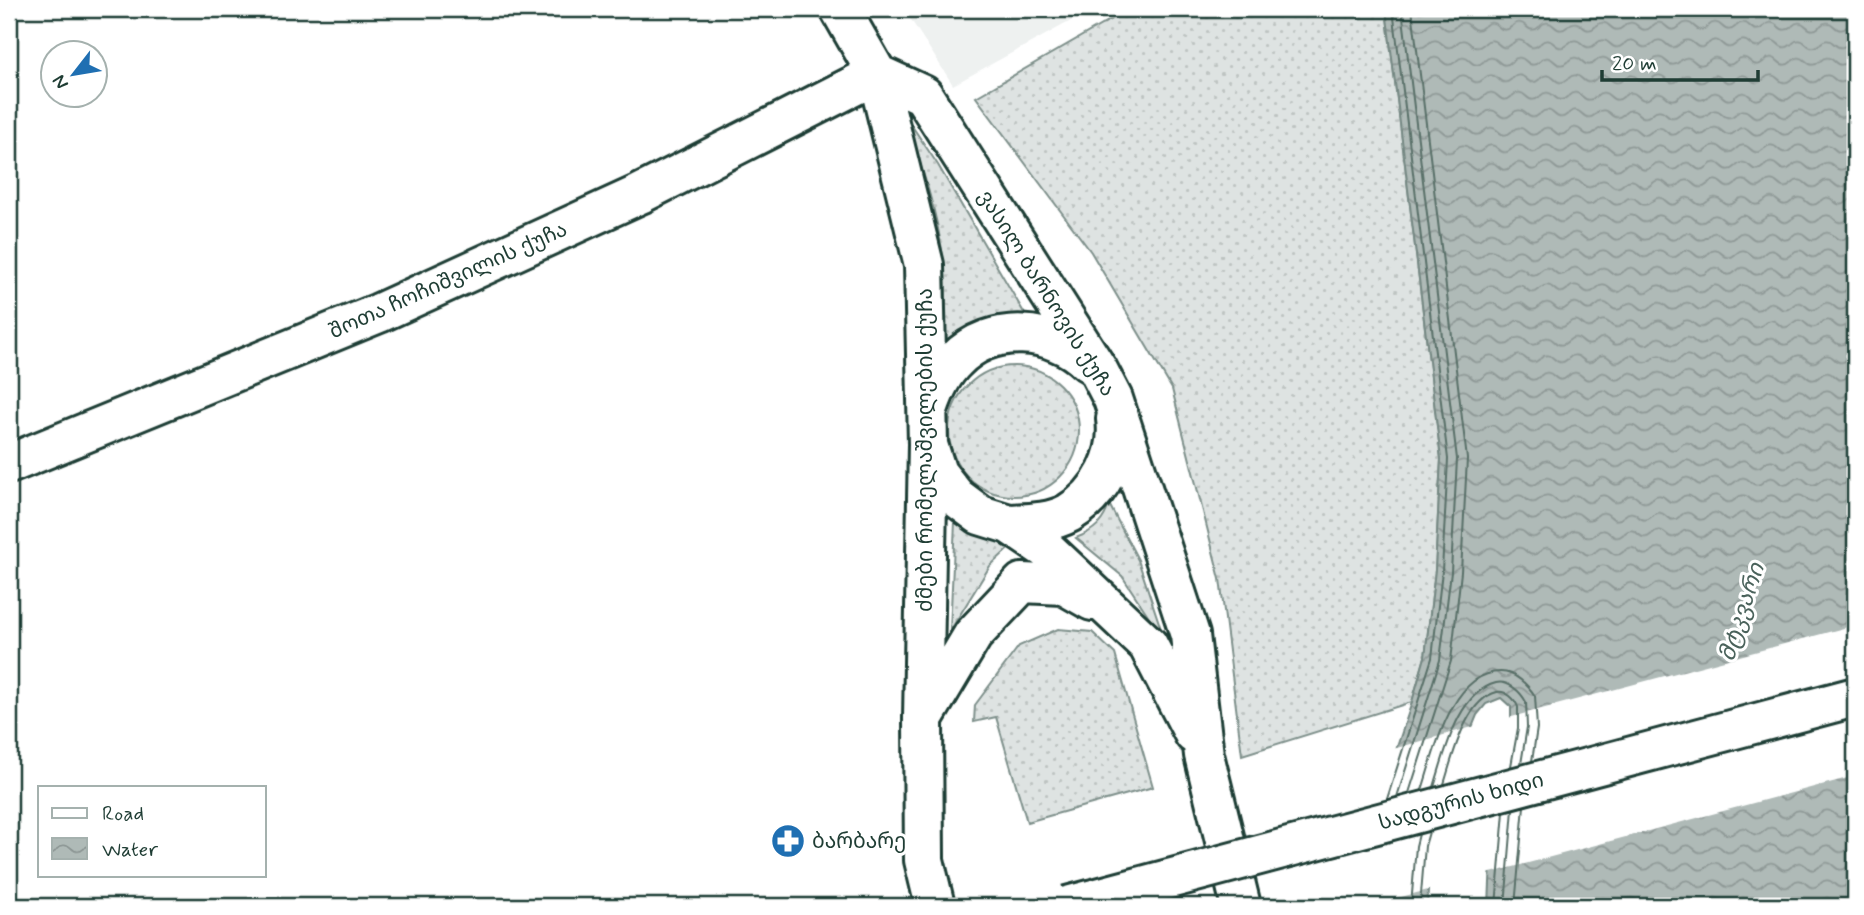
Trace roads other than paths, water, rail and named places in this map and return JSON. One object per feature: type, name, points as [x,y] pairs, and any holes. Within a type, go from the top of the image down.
[{"type":"street","name":"ძმები რომელაშვილების ქუჩა","points":[[839,9],[877,74],[924,265],[927,429],[924,860],[935,906]]},
{"type":"street","name":"ვასილ ბარნოვის ქუჩა","points":[[877,74],[923,95],[1105,385],[1190,635],[1204,755],[1241,906]]},
{"type":"street","name":"შოთა ჩოჩიშვილის ქუჩა","points":[[9,464],[379,313],[640,194],[877,74]]},
{"type":"street","points":[[1009,524],[1040,523],[1068,513],[1093,493],[1111,465],[1118,432],[1105,385],[1075,349],[1046,336],[1014,333],[983,341],[956,359],[937,384],[927,429],[937,473],[956,497],[980,515],[1009,524],[1046,549],[1119,616]]},
{"type":"street","points":[[923,719],[973,635],[1022,583],[1068,513]]},
{"type":"street","points":[[1022,583],[1064,585],[1119,616]]},
{"type":"street","name":"ვასილ ბარნოვის ქუჩა","points":[[1119,616],[1147,645],[1204,755]]},
{"type":"street","name":"სადგურის ხიდი","points":[[1067,906],[1855,697]]},
{"type":"water","name":"მტკვარი","points":[[1386,9],[1855,9],[1855,906],[1489,906],[1491,859],[1511,727],[1511,707],[1501,698],[1486,704],[1477,715],[1460,757],[1431,847],[1427,906],[1344,906],[1425,657],[1435,570],[1441,459]]},
{"type":"place","name":"ბარბარე","points":[[788,841]]}]
